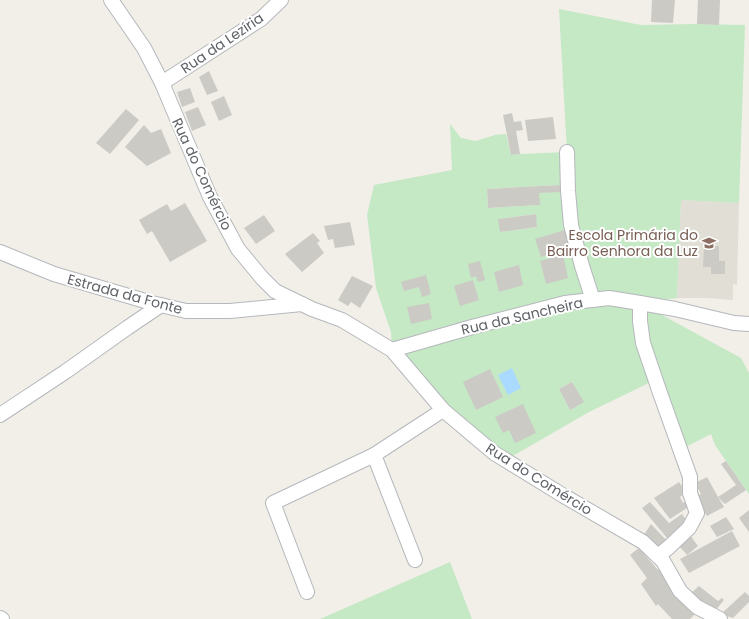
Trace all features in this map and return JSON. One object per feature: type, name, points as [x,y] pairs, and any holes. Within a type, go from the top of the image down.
[{"type":"street","name":"Rua do Comércio","points":[[111,0],[144,48],[162,83],[210,197],[238,249],[262,278],[275,291],[312,309],[342,320],[392,350],[443,410],[494,453],[643,542],[663,561],[680,591],[697,607],[720,619]]},
{"type":"street","name":"Rua da Lezíria","points":[[162,83],[261,19],[281,0]]},
{"type":"street","points":[[567,152],[571,225],[593,300]]},
{"type":"street","name":"Estrada da Fonte","points":[[0,252],[54,274],[161,306],[186,311],[230,310],[302,304]]},
{"type":"street","name":"Rua da Sancheira","points":[[392,350],[472,327],[565,303],[609,298],[640,302],[734,323],[749,324]]},
{"type":"street","points":[[640,302],[640,321],[643,343],[690,477],[690,493],[697,513],[689,528],[658,556]]},
{"type":"street","points":[[0,415],[161,306]]},
{"type":"street","points":[[307,592],[273,503],[374,455],[443,410]]},
{"type":"street","points":[[374,455],[415,560]]},
{"type":"shaded area","name":"Escola Primária do Bairro Senhora da Luz","points":[[681,200],[739,203],[737,285],[733,284],[733,300],[677,298]]},
{"type":"green space","points":[[559,9],[641,25],[745,25],[739,203],[681,200],[677,298],[640,303],[741,358],[749,373],[749,494],[715,445],[711,434],[680,450],[655,380],[589,412],[506,460],[494,453],[392,350],[391,332],[376,288],[367,215],[374,185],[452,170],[450,124],[461,138],[476,141],[495,135],[506,134],[511,155],[567,152]],"holes":[[[560,185],[561,191],[539,193],[539,205],[488,208],[487,189]],[[535,214],[537,227],[501,232],[499,219]],[[572,382],[583,402],[570,410],[559,389]]]},
{"type":"green space","points":[[450,562],[472,619],[320,619]]},
{"type":"water","points":[[512,368],[521,388],[508,395],[498,375]]},
{"type":"building","points":[[652,0],[675,0],[673,23],[651,22]]},
{"type":"building","points":[[698,0],[720,0],[719,25],[697,24]]},
{"type":"building","points":[[209,71],[218,91],[207,95],[199,77]]},
{"type":"building","points":[[190,88],[195,102],[182,107],[177,92]]},
{"type":"building","points":[[224,96],[232,115],[219,121],[211,102]]},
{"type":"building","points":[[198,107],[206,125],[192,131],[185,112]]},
{"type":"building","points":[[126,109],[139,120],[110,154],[96,143]]},
{"type":"building","points":[[512,113],[514,122],[521,121],[523,130],[516,131],[520,154],[511,155],[503,115]]},
{"type":"building","points":[[553,117],[556,139],[528,141],[525,120]]},
{"type":"building","points":[[144,125],[151,133],[161,129],[171,153],[147,166],[125,147]]},
{"type":"building","points":[[560,185],[561,192],[539,193],[540,205],[488,208],[487,189]]},
{"type":"building","points":[[185,203],[207,241],[170,262],[152,231],[147,234],[139,220],[167,204],[171,211]]},
{"type":"building","points":[[536,214],[537,227],[500,232],[498,219]]},
{"type":"building","points":[[264,215],[275,231],[256,244],[244,228]]},
{"type":"building","points":[[350,222],[355,245],[335,248],[333,239],[328,240],[324,226]]},
{"type":"building","points":[[568,229],[573,247],[541,257],[535,239]]},
{"type":"building","points":[[313,233],[320,241],[317,243],[324,253],[302,272],[285,254]]},
{"type":"building","points":[[704,246],[719,246],[719,261],[725,261],[725,274],[711,274],[711,267],[703,267]]},
{"type":"building","points":[[563,255],[568,278],[546,284],[540,261]]},
{"type":"building","points":[[480,261],[485,280],[478,282],[476,276],[471,278],[468,264]]},
{"type":"building","points":[[519,265],[523,285],[499,292],[494,272]]},
{"type":"building","points":[[426,275],[431,294],[422,297],[419,287],[404,291],[401,282]]},
{"type":"building","points":[[352,276],[373,286],[360,308],[351,302],[348,306],[338,300]]},
{"type":"building","points":[[473,280],[479,300],[460,306],[454,286]]},
{"type":"building","points":[[429,303],[432,319],[411,324],[407,307]]},
{"type":"building","points":[[490,369],[503,397],[476,410],[463,382]]},
{"type":"building","points":[[572,382],[584,402],[570,410],[559,389]]},
{"type":"building","points":[[523,404],[536,433],[515,443],[509,430],[503,433],[495,417]]},
{"type":"building","points":[[726,461],[746,490],[725,504],[718,497],[736,485],[721,464]]},
{"type":"building","points":[[707,477],[724,507],[707,516],[695,497],[701,494],[695,483]]},
{"type":"building","points":[[679,482],[686,492],[680,497],[683,503],[688,500],[690,506],[670,519],[654,498]]},
{"type":"building","points":[[650,502],[669,523],[682,514],[688,523],[667,538],[642,508]]},
{"type":"building","points":[[749,510],[749,532],[739,518]]},
{"type":"building","points":[[726,517],[734,529],[717,537],[710,526]]},
{"type":"building","points":[[651,524],[668,542],[659,547],[643,536]]},
{"type":"building","points":[[732,531],[740,546],[689,573],[680,559]]},
{"type":"building","points":[[690,535],[698,546],[687,555],[678,545]]},
{"type":"building","points":[[639,548],[658,570],[661,568],[673,591],[695,614],[690,619],[672,619],[658,604],[656,606],[641,584],[647,578],[630,555]]},
{"type":"building","points":[[699,586],[718,601],[722,598],[724,600],[715,611],[690,594]]},
{"type":"building","points":[[745,592],[749,596],[749,602],[733,618],[721,614]]},
{"type":"place","name":"Escola Primária do Bairro Senhora da Luz","points":[[709,243]]}]
